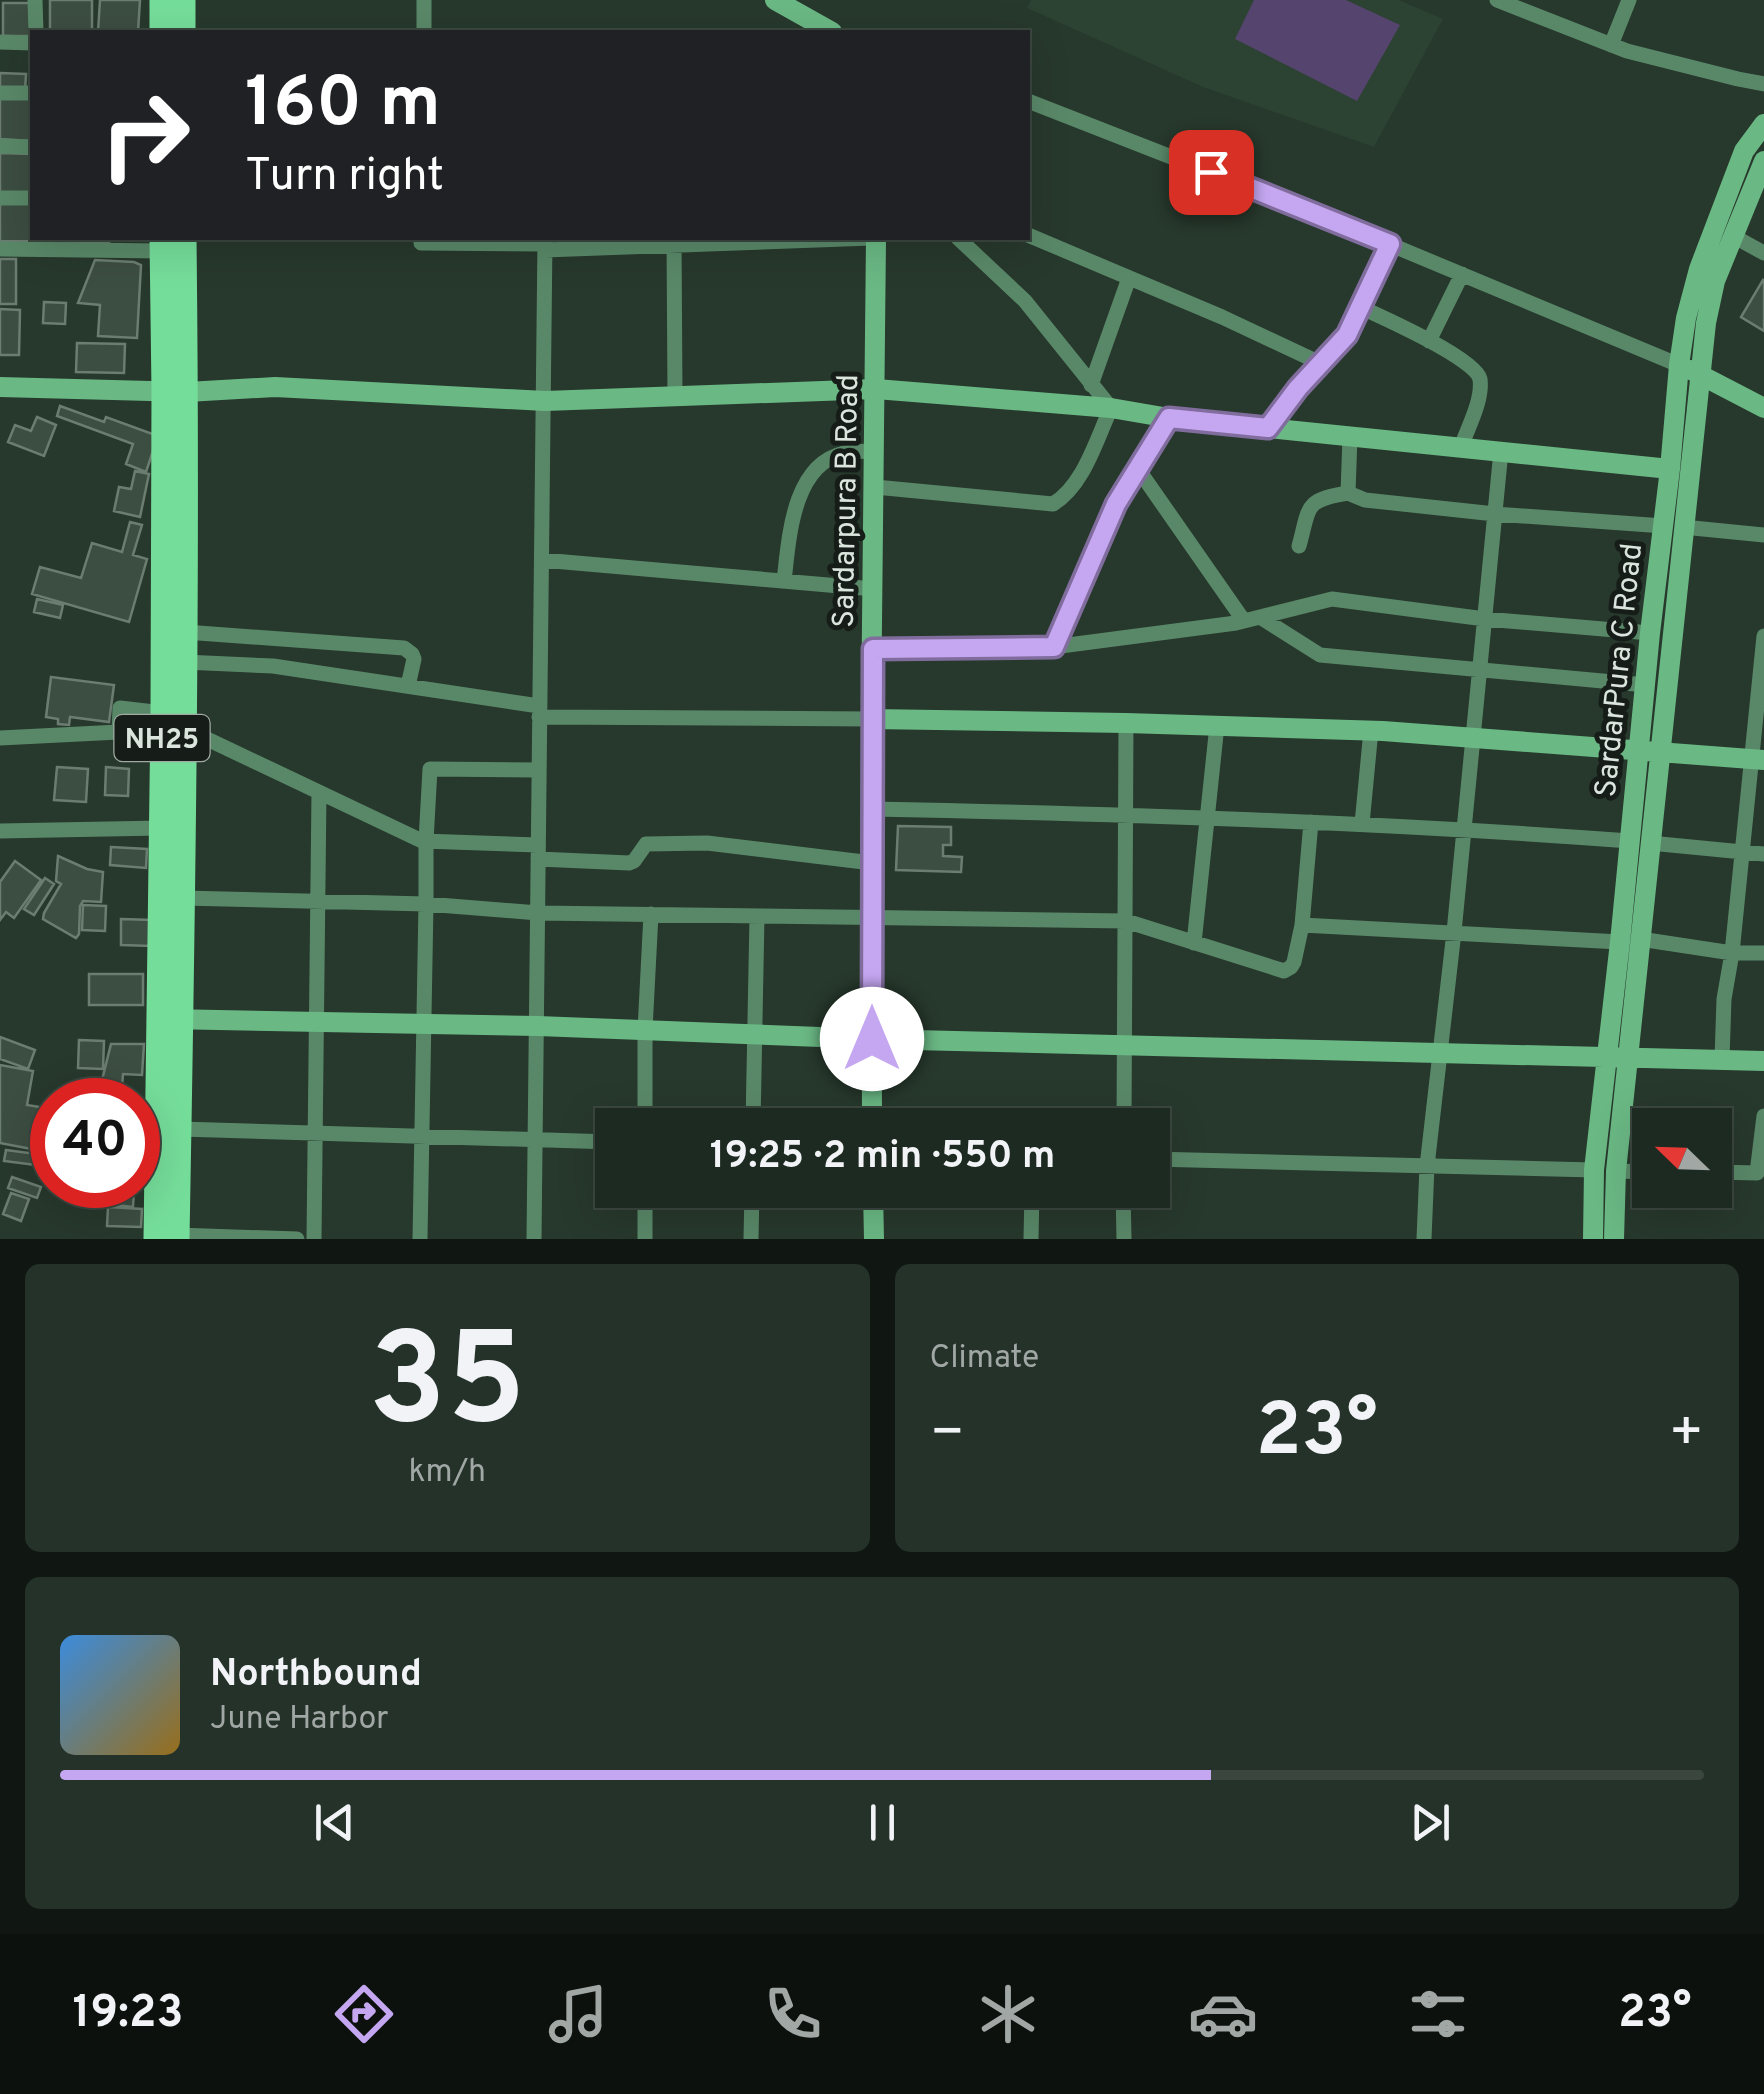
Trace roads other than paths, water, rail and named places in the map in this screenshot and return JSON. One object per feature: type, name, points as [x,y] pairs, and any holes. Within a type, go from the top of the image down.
[{"type":"main road","points":[[162,0],[162,30]]},
{"type":"main road","points":[[183,0],[183,30]]},
{"type":"main road","name":"NH25","points":[[170,1238],[170,1019],[182,898],[173,721],[175,391],[184,240]]},
{"type":"main road","name":"NH25","points":[[162,244],[175,391],[185,632],[161,828],[170,1019],[180,1129],[170,1238]]},
{"type":"street","points":[[35,0],[36,30]]},
{"type":"street","points":[[424,0],[424,30]]},
{"type":"street","points":[[775,0],[828,30]]},
{"type":"street","points":[[1496,0],[1627,51],[1764,84]]},
{"type":"street","points":[[1611,45],[1628,0]]},
{"type":"street","points":[[0,42],[30,42]]},
{"type":"street","points":[[0,93],[30,93]]},
{"type":"street","points":[[1030,107],[1390,244],[1699,373],[1764,408]]},
{"type":"street","name":"SardarPura C Road","points":[[1640,842],[1662,752],[1674,527],[1670,468],[1686,318],[1699,269],[1744,152],[1764,124]]},
{"type":"street","points":[[0,146],[30,147]]},
{"type":"street","name":"SardarPura C Road","points":[[1594,1239],[1594,1170],[1608,1056],[1630,941],[1640,842],[1640,750],[1650,633],[1674,527],[1715,282],[1764,162]]},
{"type":"street","points":[[0,198],[30,198]]},
{"type":"street","points":[[1030,236],[1320,363]]},
{"type":"street","points":[[1733,236],[1764,252]]},
{"type":"street","points":[[421,240],[545,244],[741,240]]},
{"type":"street","name":"Sardarpura B Road","points":[[872,1108],[874,240]]},
{"type":"street","points":[[960,240],[1025,301],[1111,408]]},
{"type":"street","points":[[674,241],[675,396]]},
{"type":"street","points":[[0,249],[162,244]]},
{"type":"street","points":[[534,1239],[545,244]]},
{"type":"street","points":[[1268,428],[1298,388],[1347,335],[1390,244]]},
{"type":"street","points":[[1429,340],[1462,274]]},
{"type":"street","points":[[1091,385],[1129,278]]},
{"type":"street","points":[[1360,307],[1429,340],[1477,370],[1478,398],[1460,447]]},
{"type":"street","points":[[0,387],[175,391],[275,387],[544,401],[876,389],[1111,408],[1169,418],[1670,468]]},
{"type":"street","points":[[875,487],[1052,504],[1070,491],[1080,475],[1111,408]]},
{"type":"street","points":[[1054,647],[1116,504],[1169,418]]},
{"type":"street","points":[[1348,493],[1350,436]]},
{"type":"street","points":[[784,581],[791,523],[815,472],[842,454],[875,450]]},
{"type":"street","points":[[1424,1239],[1427,1166],[1442,1053],[1501,451]]},
{"type":"street","points":[[1138,469],[1252,619],[1320,655],[1646,685]]},
{"type":"street","points":[[1299,546],[1313,503],[1319,498],[1348,493],[1364,500],[1495,514],[1764,535]]},
{"type":"street","points":[[542,560],[874,589]]},
{"type":"street","points":[[873,649],[1054,647],[1252,619],[1332,600],[1485,619],[1650,633]]},
{"type":"street","points":[[185,632],[404,648],[414,660],[408,686]]},
{"type":"street","points":[[1722,1059],[1724,1000],[1758,760],[1764,639]]},
{"type":"street","points":[[184,662],[272,666],[539,711],[1372,730],[1758,760]]},
{"type":"street","points":[[0,738],[119,732],[120,708],[173,721],[426,841],[628,863],[646,844],[707,843],[872,864]]},
{"type":"street","points":[[1124,1108],[1126,722]]},
{"type":"street","points":[[1194,942],[1217,725]]},
{"type":"street","points":[[1362,824],[1372,730]]},
{"type":"street","points":[[420,1239],[430,769],[539,770]]},
{"type":"street","points":[[314,1239],[319,792]]},
{"type":"street","points":[[872,809],[1126,814],[1465,829],[1764,854]]},
{"type":"street","points":[[182,898],[426,904],[538,913],[1126,921],[1284,971],[1294,962],[1302,925],[1311,822]]},
{"type":"street","points":[[0,832],[161,828]]},
{"type":"street","points":[[645,1108],[651,914]]},
{"type":"street","points":[[752,1108],[758,916]]},
{"type":"street","points":[[1302,925],[1630,941],[1764,953]]},
{"type":"street","name":"SardarPura C Road","points":[[1614,1239],[1616,1171],[1630,1058],[1630,941]]},
{"type":"street","points":[[170,1019],[1764,1061]]},
{"type":"street","points":[[1732,1172],[1758,1173],[1764,1116]]},
{"type":"street","points":[[180,1129],[595,1141]]},
{"type":"street","points":[[1170,1159],[1594,1170]]},
{"type":"street","points":[[1616,1171],[1632,1171]]},
{"type":"street","points":[[645,1208],[645,1239]]},
{"type":"street","points":[[751,1239],[752,1208]]},
{"type":"street","points":[[873,1208],[874,1239]]},
{"type":"street","points":[[1031,1239],[1032,1208]]},
{"type":"street","points":[[1124,1208],[1124,1239]]},
{"type":"street","points":[[170,1238],[297,1239]]}]
